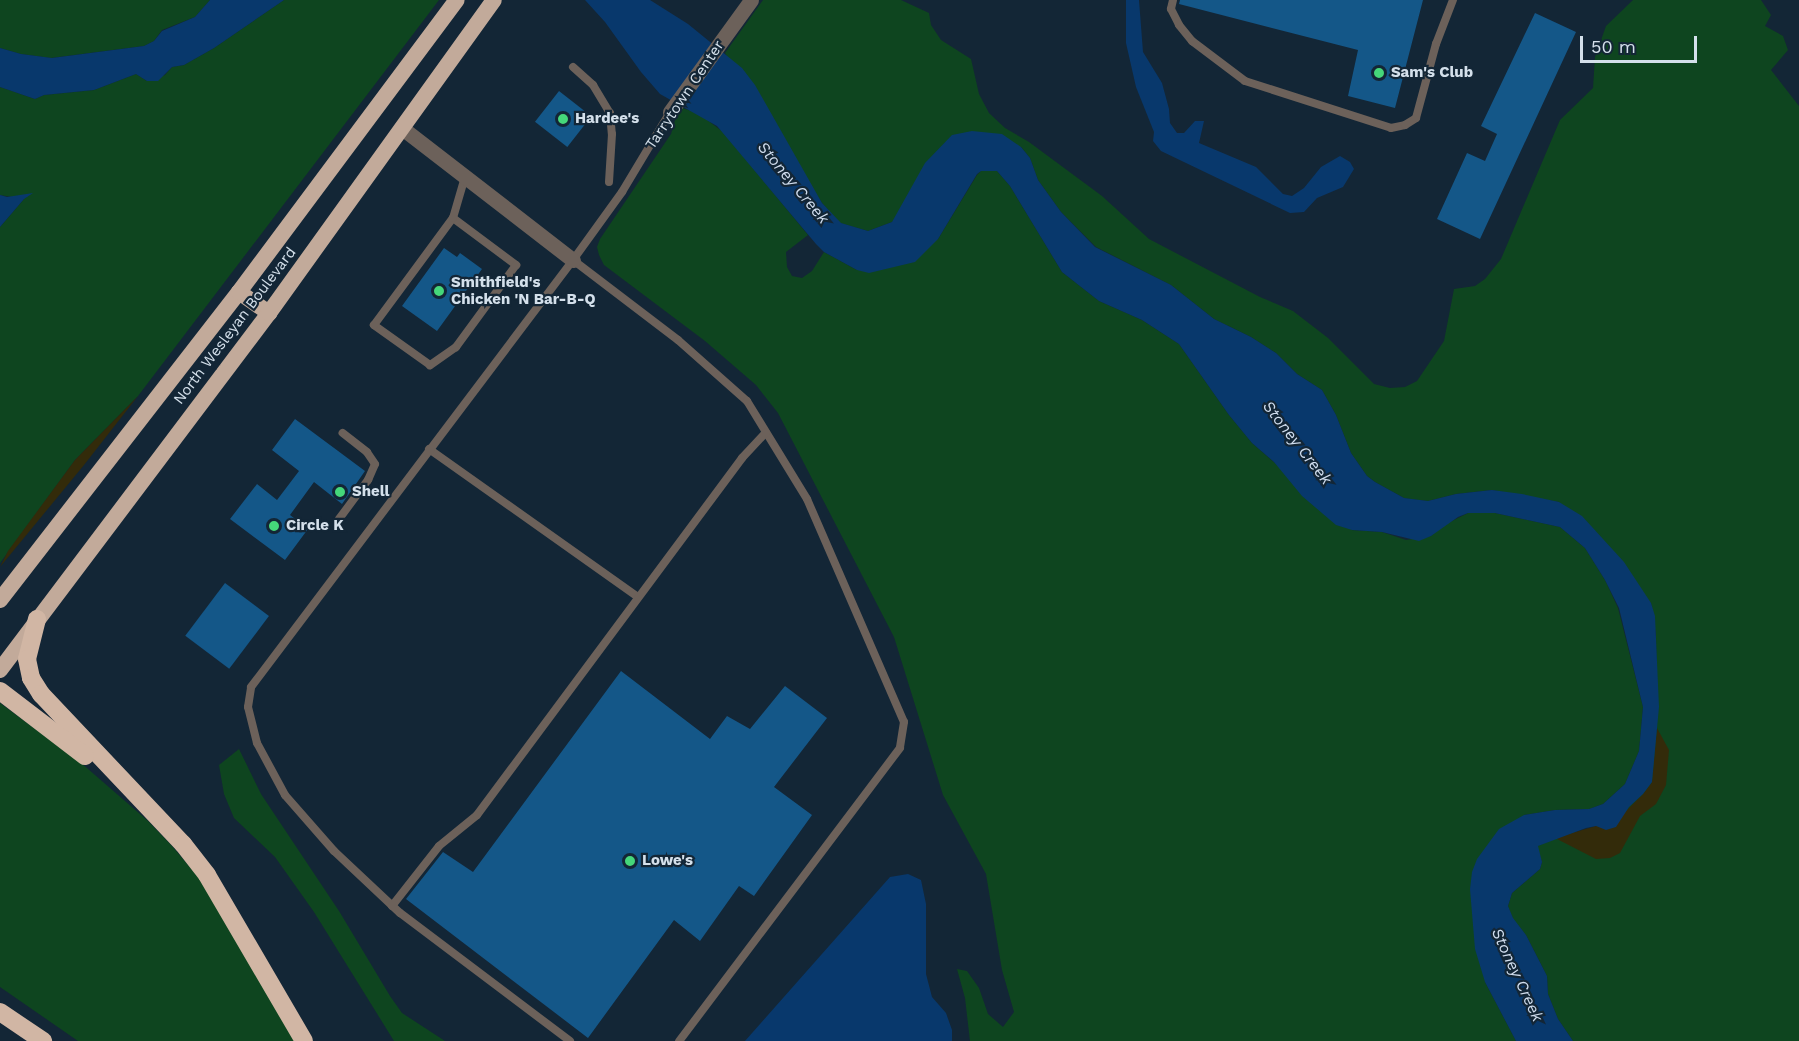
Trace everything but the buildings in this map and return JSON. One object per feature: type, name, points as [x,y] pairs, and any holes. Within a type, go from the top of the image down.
[{"type":"highway","name":"North Wesleyan Boulevard","points":[[0,600],[239,292],[457,0]]},
{"type":"highway","name":"North Wesleyan Boulevard","points":[[0,670],[269,314],[494,0]]},
{"type":"highway","points":[[239,292],[269,314]]},
{"type":"highway","points":[[37,619],[28,647],[27,659],[31,678],[55,711],[183,844],[207,875],[304,1041]]},
{"type":"highway","points":[[0,691],[129,790]]},
{"type":"highway","points":[[0,1012],[43,1041]]},
{"type":"street","name":"Tarrytown Center","points":[[670,112],[751,0]]},
{"type":"street","points":[[402,128],[573,260]]},
{"type":"lane","points":[[1173,0],[1171,9],[1179,25],[1192,40],[1245,81],[1391,128],[1404,125],[1416,118],[1436,44],[1453,0]]},
{"type":"lane","points":[[573,68],[593,85],[610,113],[612,134],[609,182]]},
{"type":"lane","name":"Tarrytown Center","points":[[570,1041],[392,906],[334,851],[285,795],[257,743],[248,707],[251,687],[573,260],[622,192],[670,112]]},
{"type":"lane","points":[[453,218],[516,265],[456,347],[430,365],[374,324],[453,218],[465,177]]},
{"type":"lane","points":[[573,260],[678,340],[747,400],[807,499],[904,722],[900,748],[679,1041]]},
{"type":"lane","points":[[392,906],[439,846],[477,815],[736,465],[766,432]]},
{"type":"lane","points":[[339,519],[368,480],[375,464],[367,452],[343,434]]},
{"type":"lane","points":[[429,449],[638,597]]},
{"type":"green space","points":[[0,0],[210,0],[195,17],[162,30],[154,41],[144,46],[51,58],[21,54],[0,48]]},
{"type":"green space","points":[[284,0],[439,0],[138,396],[75,460],[0,563],[0,227],[24,199],[0,195],[0,87],[35,99],[44,95],[94,90],[136,74],[147,81],[165,75],[172,67],[184,65],[214,48]]},
{"type":"green space","points":[[763,0],[901,0],[929,13],[931,25],[941,40],[971,59],[979,94],[989,113],[1005,128],[1029,142],[1102,196],[1149,239],[1260,297],[1293,311],[1328,338],[1374,384],[1390,388],[1405,387],[1417,381],[1444,341],[1454,289],[1475,286],[1485,279],[1501,259],[1560,120],[1593,88],[1595,57],[1606,26],[1633,0],[1761,0],[1771,15],[1765,26],[1783,36],[1788,50],[1771,70],[1799,106],[1799,1041],[1573,1041],[1558,1019],[1548,994],[1547,976],[1526,935],[1513,919],[1508,906],[1512,893],[1540,869],[1542,862],[1537,846],[1566,833],[1606,830],[1655,738],[1657,728],[1656,635],[1651,603],[1559,502],[1492,490],[1456,494],[1428,501],[1418,500],[1404,498],[1375,482],[1367,476],[1351,453],[1336,415],[1322,390],[1297,374],[1276,353],[1251,337],[1214,319],[1171,285],[1096,247],[1061,212],[1038,180],[1030,158],[1021,147],[897,216],[892,222],[868,231],[840,223],[822,203],[725,53]]},
{"type":"green space","points":[[679,107],[698,113],[723,132],[808,235],[786,252],[787,267],[792,276],[802,278],[812,271],[824,252],[857,270],[938,239],[977,175],[981,171],[997,171],[1010,186],[1062,272],[1099,301],[1142,320],[1179,344],[1229,415],[1252,443],[1352,530],[1382,532],[1406,540],[1431,536],[1442,526],[1468,513],[1495,513],[1560,527],[1585,548],[1605,580],[1618,608],[1643,707],[1639,751],[1625,784],[1603,804],[1589,809],[1555,810],[1524,815],[1485,982],[1516,1041],[970,1041],[965,998],[957,969],[967,971],[979,988],[988,1014],[1003,1027],[1014,1012],[1002,970],[986,874],[943,795],[894,637],[778,413],[756,385],[705,341],[604,265],[599,255],[597,247],[600,239],[671,134]]},
{"type":"green space","points":[[0,703],[80,762],[148,821],[172,846],[205,885],[296,1041],[78,1041],[0,987]]},
{"type":"green space","points":[[239,749],[261,794],[339,911],[390,996],[402,1013],[445,1041],[394,1041],[314,912],[275,857],[234,818],[224,794],[219,765]]},
{"type":"sand","points":[[138,396],[0,567],[8,551],[75,460]]},
{"type":"sand","points":[[1657,728],[1669,750],[1666,785],[1656,804],[1640,816],[1620,853],[1610,858],[1596,859],[1555,838],[1596,826],[1623,814],[1643,794],[1652,782]]},
{"type":"water","points":[[210,0],[284,0],[214,48],[184,65],[172,67],[158,81],[147,81],[136,74],[94,90],[44,95],[35,99],[0,87],[0,48],[21,54],[52,58],[144,46],[154,41],[162,31],[195,17]]},
{"type":"water","name":"Stoney Creek","points":[[585,0],[650,0],[688,24],[742,68],[755,85],[822,203],[841,223],[868,231],[892,222],[925,163],[952,135],[972,131],[1002,134],[1021,147],[1030,158],[1038,180],[1061,212],[1095,247],[1171,285],[1214,319],[1251,337],[1276,353],[1297,374],[1322,390],[1336,415],[1351,453],[1367,476],[1375,482],[1404,498],[1428,501],[1456,494],[1492,490],[1522,494],[1559,502],[1582,516],[1624,562],[1651,603],[1655,616],[1659,707],[1652,782],[1643,794],[1629,807],[1616,827],[1606,830],[1596,826],[1586,828],[1538,846],[1542,862],[1540,869],[1512,893],[1508,906],[1547,976],[1548,994],[1558,1019],[1573,1041],[1516,1041],[1485,982],[1475,949],[1470,889],[1472,872],[1477,859],[1499,829],[1524,815],[1555,810],[1589,809],[1603,804],[1625,784],[1639,751],[1643,707],[1619,608],[1585,548],[1560,527],[1495,513],[1468,513],[1419,541],[1382,532],[1352,530],[1336,525],[1302,496],[1274,462],[1252,443],[1229,415],[1179,344],[1142,320],[1099,301],[1062,272],[1010,186],[997,171],[981,171],[977,174],[938,239],[915,262],[869,273],[857,270],[824,252],[717,126],[660,94],[605,22]]},
{"type":"water","points":[[1126,0],[1139,0],[1143,52],[1162,83],[1170,123],[1177,133],[1184,133],[1195,121],[1204,121],[1199,143],[1256,167],[1283,194],[1292,196],[1304,188],[1321,167],[1340,156],[1350,162],[1354,169],[1343,187],[1317,198],[1304,212],[1290,213],[1161,151],[1153,141],[1154,132],[1136,87],[1126,43]]},
{"type":"water","points":[[33,193],[24,199],[0,227],[0,195],[7,197]]},
{"type":"water","points":[[908,874],[921,880],[926,904],[926,974],[932,997],[946,1013],[952,1030],[952,1041],[745,1041],[890,877]]},
{"type":"place","name":"Sam's Club","points":[[1379,73]]},
{"type":"place","name":"Hardee's","points":[[563,119]]},
{"type":"place","name":"Smithfield's Chicken 'N Bar-B-Q","points":[[439,291]]},
{"type":"place","name":"Shell","points":[[340,492]]},
{"type":"place","name":"Circle K","points":[[274,526]]},
{"type":"place","name":"Lowe's","points":[[630,861]]}]
